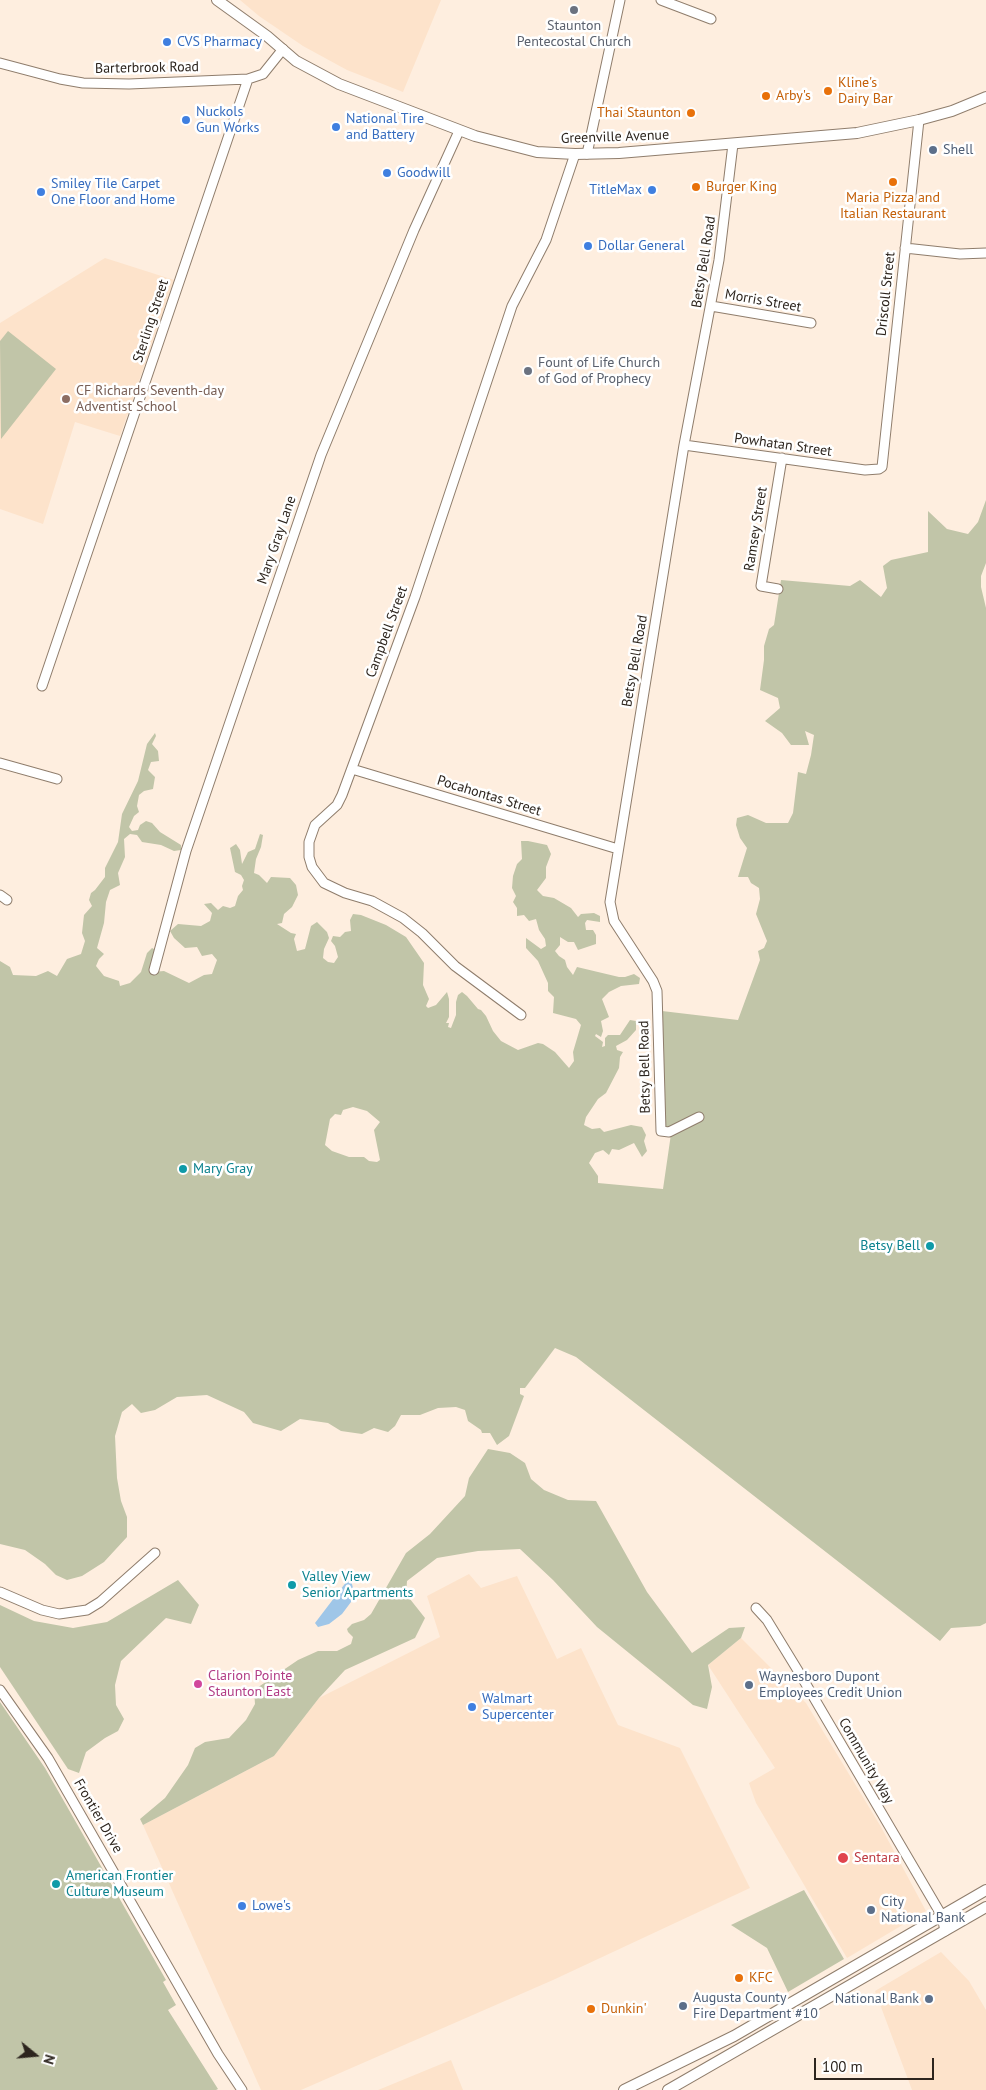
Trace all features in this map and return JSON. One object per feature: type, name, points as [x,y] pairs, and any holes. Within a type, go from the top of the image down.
[{"type":"main road","name":"Greenville Avenue","points":[[218,0],[296,61],[339,84],[459,131],[521,149],[587,154],[733,144],[863,132],[952,111],[986,97]]},
{"type":"main road","points":[[624,2090],[734,2036],[986,1890]]},
{"type":"main road","points":[[668,2090],[986,1907]]},
{"type":"street","points":[[587,154],[620,0]]},
{"type":"street","points":[[661,0],[711,18]]},
{"type":"street","name":"Barterbrook Road","points":[[0,63],[83,83],[129,84],[248,79],[263,74],[283,49]]},
{"type":"street","name":"Sterling Street","points":[[42,686],[248,79]]},
{"type":"street","name":"Driscoll Street","points":[[880,469],[884,460],[919,120]]},
{"type":"street","name":"Mary Gray Lane","points":[[154,970],[186,851],[321,455],[414,230],[459,131]]},
{"type":"street","name":"Betsy Bell Road","points":[[699,1117],[669,1132],[662,1132],[660,1128],[658,991],[614,921],[610,902],[684,445],[719,260],[733,144]]},
{"type":"street","name":"Campbell Street","points":[[521,1015],[455,966],[422,933],[403,918],[372,901],[324,884],[316,874],[309,857],[310,836],[319,820],[340,801],[415,597],[512,306],[546,240],[575,154]]},
{"type":"street","points":[[905,248],[960,254],[986,253]]},
{"type":"street","name":"Morris Street","points":[[711,306],[811,324]]},
{"type":"street","name":"Powhatan Street","points":[[684,445],[865,470],[880,469]]},
{"type":"street","name":"Ramsey Street","points":[[778,589],[761,586],[782,458]]},
{"type":"street","points":[[0,763],[57,779]]},
{"type":"street","name":"Pocahontas Street","points":[[352,769],[618,849]]},
{"type":"street","points":[[0,1592],[42,1610],[59,1614],[87,1610],[100,1602],[155,1554]]},
{"type":"street","name":"Community Way","points":[[756,1608],[767,1620],[796,1666],[942,1916],[945,1931]]},
{"type":"street","name":"Frontier Drive","points":[[0,1690],[48,1758],[218,2054],[242,2090]]},
{"type":"shaded area","points":[[240,0],[441,0],[403,92],[347,70],[303,46],[259,16]]},
{"type":"shaded area","name":"CF Richards Seventh-day Adventist School","points":[[105,258],[174,280],[120,436],[75,422],[43,524],[0,509],[0,323]]},
{"type":"shaded area","points":[[469,1574],[481,1588],[517,1576],[557,1659],[581,1648],[618,1725],[680,1748],[750,1888],[553,1980],[301,2090],[261,2090],[143,1825],[274,1756],[319,1698],[440,1637],[427,1596]]},
{"type":"shaded area","points":[[741,1638],[806,1703],[881,1827],[926,1911],[847,1958],[756,1803],[749,1783],[775,1768],[708,1665]]},
{"type":"shaded area","points":[[941,1952],[969,1981],[986,2010],[986,2090],[912,2090],[875,1991]]},
{"type":"shaded area","points":[[451,2060],[463,2090],[378,2090],[383,2088]]},
{"type":"green space","points":[[8,331],[56,369],[1,439],[0,341]]},
{"type":"green space","points":[[986,500],[986,563],[981,576],[981,587],[986,608],[986,1623],[980,1626],[951,1628],[940,1641],[576,1357],[555,1348],[525,1388],[520,1388],[520,1394],[524,1396],[509,1436],[497,1445],[490,1433],[482,1433],[481,1430],[468,1421],[465,1410],[456,1407],[438,1408],[420,1415],[401,1415],[395,1426],[388,1432],[374,1428],[362,1434],[341,1431],[328,1423],[300,1419],[281,1431],[253,1423],[244,1412],[207,1395],[177,1397],[155,1410],[141,1413],[132,1404],[122,1412],[115,1436],[117,1478],[121,1501],[127,1517],[127,1537],[104,1562],[82,1576],[67,1580],[56,1575],[45,1564],[25,1550],[0,1544],[0,961],[10,967],[13,975],[36,976],[48,971],[57,976],[67,959],[81,954],[85,941],[82,933],[84,915],[92,906],[89,900],[91,893],[105,877],[105,868],[118,842],[122,814],[138,781],[147,744],[155,733],[156,736],[152,744],[158,751],[159,761],[151,762],[148,770],[155,777],[153,789],[144,791],[139,795],[137,806],[139,812],[134,816],[129,827],[132,831],[138,830],[140,825],[146,821],[152,823],[160,832],[181,845],[181,850],[174,851],[161,845],[142,842],[137,835],[130,834],[124,839],[125,857],[118,873],[120,885],[110,890],[97,948],[104,954],[96,966],[104,976],[119,981],[120,986],[130,983],[141,972],[147,953],[152,948],[156,950],[153,972],[164,971],[189,983],[204,975],[212,974],[217,960],[212,954],[202,956],[197,947],[185,948],[174,938],[170,931],[178,924],[201,926],[210,921],[212,913],[204,904],[211,903],[218,910],[223,906],[230,908],[235,906],[238,896],[243,890],[244,880],[241,875],[235,872],[230,848],[236,844],[240,850],[242,864],[248,852],[255,849],[260,834],[263,835],[254,873],[267,883],[271,877],[290,878],[296,885],[298,895],[292,907],[284,914],[282,923],[277,924],[296,934],[294,939],[297,951],[305,949],[311,926],[317,922],[327,932],[329,938],[324,949],[323,958],[328,962],[334,963],[338,957],[335,946],[331,941],[333,936],[340,937],[345,932],[351,931],[350,920],[353,914],[361,915],[386,925],[406,937],[424,963],[423,985],[429,999],[426,1006],[428,1008],[436,1005],[447,992],[449,1017],[446,1023],[449,1023],[448,1027],[451,1028],[456,1015],[458,995],[462,992],[486,1016],[493,1031],[501,1041],[518,1050],[538,1043],[543,1044],[555,1052],[569,1068],[574,1061],[573,1052],[581,1025],[576,1019],[553,1013],[554,997],[548,991],[548,983],[538,961],[526,948],[526,938],[541,949],[546,946],[545,939],[539,930],[536,919],[529,921],[524,915],[517,916],[517,908],[513,902],[516,896],[512,888],[513,876],[517,864],[522,859],[521,841],[547,845],[551,854],[546,867],[546,878],[537,890],[543,896],[554,898],[571,908],[578,917],[581,914],[594,913],[600,916],[600,922],[587,920],[585,923],[586,930],[593,930],[596,935],[596,944],[578,950],[574,942],[568,942],[560,937],[560,945],[555,951],[565,960],[567,967],[573,975],[577,967],[619,977],[634,974],[640,978],[639,984],[621,986],[609,992],[602,999],[609,1017],[601,1021],[603,1031],[601,1037],[596,1034],[595,1036],[603,1042],[602,1047],[605,1046],[605,1038],[608,1035],[620,1035],[630,1020],[636,1021],[636,1030],[627,1040],[616,1046],[617,1050],[623,1052],[620,1057],[619,1068],[606,1093],[598,1099],[586,1117],[584,1125],[592,1129],[600,1128],[604,1132],[631,1125],[642,1127],[646,1135],[644,1141],[647,1151],[642,1157],[634,1143],[619,1150],[612,1149],[609,1155],[603,1150],[595,1153],[589,1163],[598,1176],[598,1183],[663,1189],[671,1134],[665,1126],[662,1011],[738,1020],[760,960],[758,951],[764,948],[767,941],[756,914],[760,899],[759,888],[751,883],[748,877],[738,877],[747,848],[740,838],[736,825],[737,818],[748,815],[766,823],[788,823],[793,813],[798,772],[806,774],[811,755],[814,735],[805,731],[809,745],[791,745],[782,733],[765,721],[780,708],[778,698],[760,690],[764,646],[769,629],[774,625],[781,580],[850,586],[860,580],[881,597],[887,588],[883,566],[891,560],[928,552],[928,511],[947,529],[968,534],[978,522]],"holes":[[[353,1107],[367,1111],[380,1122],[374,1130],[380,1160],[377,1162],[369,1161],[364,1157],[349,1157],[332,1151],[325,1145],[330,1119],[335,1114],[341,1115],[343,1110]]]},
{"type":"green space","points":[[488,1449],[510,1453],[525,1463],[531,1479],[544,1490],[568,1500],[596,1501],[647,1592],[692,1653],[729,1628],[745,1627],[741,1638],[708,1665],[712,1687],[707,1709],[693,1705],[597,1627],[553,1580],[520,1549],[478,1551],[437,1558],[407,1581],[406,1594],[425,1618],[415,1638],[345,1670],[319,1698],[274,1756],[143,1825],[140,1819],[165,1798],[188,1765],[195,1748],[205,1742],[229,1738],[246,1720],[255,1704],[254,1690],[298,1660],[318,1651],[337,1651],[351,1644],[353,1637],[347,1629],[352,1624],[364,1620],[371,1614],[406,1553],[430,1534],[465,1496],[469,1478]]},
{"type":"green space","points":[[178,1580],[199,1605],[191,1624],[166,1618],[121,1661],[115,1685],[116,1705],[124,1719],[118,1731],[86,1752],[79,1773],[68,1769],[0,1667],[0,1605],[34,1621],[73,1628],[107,1622]]},
{"type":"green space","name":"American Frontier Culture Museum","points":[[0,1702],[45,1768],[166,1980],[163,1982],[176,2005],[168,2010],[218,2089],[0,2090]]},
{"type":"green space","points":[[804,1890],[844,1959],[788,1992],[767,1948],[731,1925]]},
{"type":"water","points":[[348,1576],[350,1576],[353,1588],[351,1602],[342,1614],[329,1624],[318,1627],[315,1623],[347,1581]]},
{"type":"place","name":"Staunton Pentecostal Church","points":[[574,10]]},
{"type":"place","name":"CVS Pharmacy","points":[[167,42]]},
{"type":"place","name":"Kline's Dairy Bar","points":[[828,91]]},
{"type":"place","name":"Arby's","points":[[766,96]]},
{"type":"place","name":"Thai Staunton","points":[[691,113]]},
{"type":"place","name":"Nuckols Gun Works","points":[[186,120]]},
{"type":"place","name":"National Tire and Battery","points":[[336,127]]},
{"type":"place","name":"Shell","points":[[933,150]]},
{"type":"place","name":"Goodwill","points":[[387,173]]},
{"type":"place","name":"Maria Pizza and Italian Restaurant","points":[[893,182]]},
{"type":"place","name":"Burger King","points":[[696,187]]},
{"type":"place","name":"TitleMax","points":[[652,190]]},
{"type":"place","name":"Smiley Tile Carpet One Floor and Home","points":[[41,192]]},
{"type":"place","name":"Dollar General","points":[[588,246]]},
{"type":"place","name":"Fount of Life Church of God of Prophecy","points":[[528,371]]},
{"type":"place","name":"CF Richards Seventh-day Adventist School","points":[[66,399]]},
{"type":"place","name":"Mary Gray","points":[[183,1169]]},
{"type":"place","name":"Betsy Bell","points":[[930,1246]]},
{"type":"place","name":"Valley View Senior Apartments","points":[[292,1585]]},
{"type":"place","name":"Clarion Pointe Staunton East","points":[[198,1684]]},
{"type":"place","name":"Waynesboro Dupont Employees Credit Union","points":[[749,1685]]},
{"type":"place","name":"Walmart Supercenter","points":[[472,1707]]},
{"type":"place","name":"Sentara","points":[[843,1858]]},
{"type":"place","name":"American Frontier Culture Museum","points":[[56,1884]]},
{"type":"place","name":"Lowe's","points":[[242,1906]]},
{"type":"place","name":"City National Bank","points":[[871,1910]]},
{"type":"place","name":"KFC","points":[[739,1978]]},
{"type":"place","name":"National Bank","points":[[929,1999]]},
{"type":"place","name":"Augusta County Fire Department #10","points":[[683,2006]]},
{"type":"place","name":"Dunkin'","points":[[591,2009]]}]
